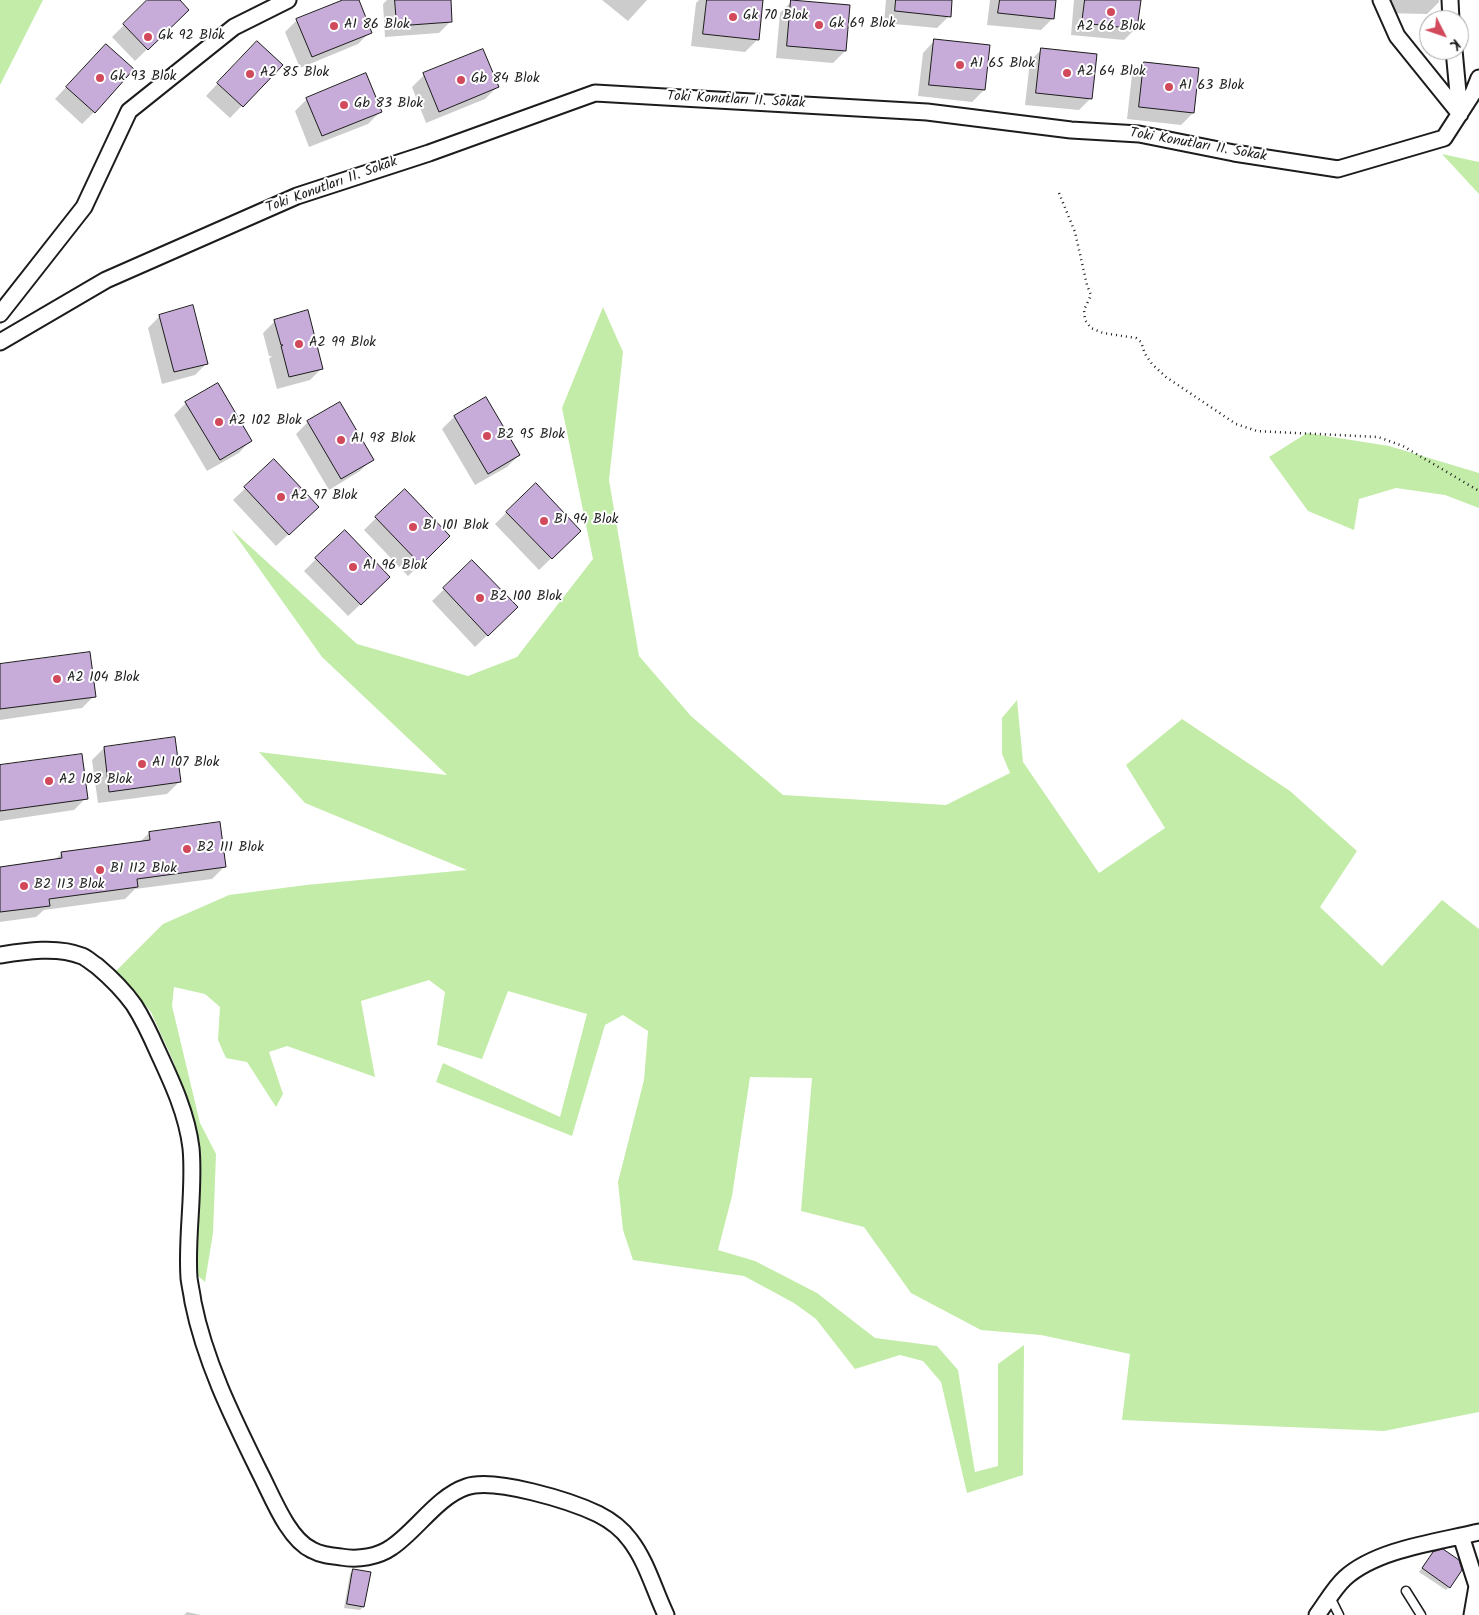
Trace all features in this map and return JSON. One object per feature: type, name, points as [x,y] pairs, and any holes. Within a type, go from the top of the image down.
[{"type":"street","points":[[0,314],[84,207],[129,111],[234,27],[288,0]]},
{"type":"street","points":[[1381,0],[1397,36],[1460,114]]},
{"type":"street","points":[[1455,60],[1460,114]]},
{"type":"street","name":"Toki Konutları 11. Sokak","points":[[0,342],[106,280],[297,196],[429,153],[595,93],[927,112],[1071,130],[1139,134],[1234,153],[1338,169],[1444,138],[1473,93],[1479,78]]},
{"type":"street","points":[[0,955],[20,952],[58,951],[84,956],[108,975],[133,1004],[152,1038],[174,1087],[186,1123],[191,1147],[189,1279],[196,1317],[209,1360],[232,1414],[294,1536],[310,1550],[327,1556],[352,1559],[371,1556],[391,1548],[448,1497],[466,1487],[486,1485],[537,1494],[576,1504],[600,1515],[615,1525],[630,1539],[643,1559],[666,1615]]},
{"type":"street","points":[[1317,1615],[1343,1580],[1356,1569],[1374,1560],[1428,1543],[1479,1532]]},
{"type":"street","points":[[1461,1536],[1477,1586],[1472,1615]]},
{"type":"lane","points":[[1406,1591],[1421,1615]]},
{"type":"lane","points":[[1330,1597],[1339,1615]]},
{"type":"path","points":[[1059,193],[1075,232],[1086,285],[1091,295],[1084,310],[1085,320],[1091,328],[1103,334],[1136,338],[1141,342],[1145,354],[1152,364],[1166,377],[1236,424],[1257,431],[1378,437],[1403,446],[1479,491]]},
{"type":"green space","points":[[0,0],[43,0],[0,85]]},
{"type":"green space","points":[[1442,154],[1479,162],[1479,194]]},
{"type":"green space","points":[[603,307],[623,352],[609,480],[639,656],[691,716],[783,795],[946,805],[1010,773],[1002,754],[1002,718],[1017,700],[1023,762],[1099,873],[1165,828],[1126,765],[1182,719],[1290,791],[1357,851],[1320,907],[1382,966],[1442,900],[1479,929],[1479,1412],[1384,1431],[1122,1420],[1130,1354],[1041,1335],[981,1330],[911,1293],[864,1227],[801,1211],[812,1078],[750,1077],[732,1196],[718,1250],[755,1261],[817,1293],[875,1338],[937,1346],[958,1370],[975,1472],[998,1466],[998,1364],[1024,1345],[1023,1475],[967,1493],[941,1382],[923,1361],[900,1355],[855,1369],[816,1319],[794,1303],[744,1276],[633,1260],[623,1230],[618,1182],[644,1080],[648,1031],[623,1015],[605,1025],[572,1136],[436,1082],[443,1063],[560,1117],[587,1014],[508,991],[482,1059],[437,1045],[445,992],[429,980],[361,1001],[375,1077],[287,1046],[269,1052],[283,1094],[276,1107],[247,1062],[226,1058],[218,1040],[220,1007],[205,994],[174,987],[172,1006],[200,1123],[216,1154],[213,1233],[205,1282],[197,1275],[199,1150],[174,1063],[151,1012],[116,971],[163,924],[229,895],[306,885],[467,870],[305,803],[259,752],[447,775],[322,657],[231,529],[357,644],[468,676],[517,657],[593,559],[562,408]]},
{"type":"green space","points":[[1307,433],[1389,446],[1479,473],[1479,508],[1445,495],[1396,488],[1359,499],[1354,530],[1308,511],[1269,457]]},
{"type":"building","name":"Gk 92 Blok","points":[[147,0],[180,0],[189,10],[148,50],[123,24]]},
{"type":"building","name":"A1 86 Blok","points":[[343,0],[359,0],[372,33],[312,57],[296,19]]},
{"type":"building","points":[[395,0],[451,0],[452,22],[397,26]]},
{"type":"building","name":"Gk 70 Blok","points":[[707,0],[763,0],[759,40],[703,34]]},
{"type":"building","name":"Gk 69 Blok","points":[[791,0],[850,5],[846,51],[787,46]]},
{"type":"building","points":[[896,0],[952,0],[951,17],[895,11]]},
{"type":"building","points":[[1000,0],[1056,0],[1054,19],[998,13]]},
{"type":"building","name":"A2 66 Blok","points":[[1085,0],[1141,0],[1137,29],[1082,23]]},
{"type":"building","name":"A1 65 Blok","points":[[934,39],[990,45],[985,90],[929,85]]},
{"type":"building","name":"A2 85 Blok","points":[[257,41],[283,65],[243,107],[217,83]]},
{"type":"building","name":"Gk 93 Blok","points":[[106,44],[134,69],[95,113],[66,87]]},
{"type":"building","name":"A2 64 Blok","points":[[1041,48],[1097,54],[1092,99],[1036,93]]},
{"type":"building","name":"Gb 84 Blok","points":[[483,49],[499,87],[439,112],[423,73]]},
{"type":"building","name":"A1 63 Blok","points":[[1144,62],[1199,68],[1194,113],[1139,107]]},
{"type":"building","name":"Gb 83 Blok","points":[[366,73],[382,112],[322,136],[306,98]]},
{"type":"building","points":[[193,305],[208,364],[174,372],[159,315]]},
{"type":"building","name":"A2 99 Blok","points":[[308,310],[323,369],[289,377],[281,346],[283,345],[281,345],[274,320]]},
{"type":"building","name":"A2 102 Blok","points":[[218,383],[252,441],[220,460],[185,402]]},
{"type":"building","name":"B2 95 Blok","points":[[486,397],[520,455],[488,474],[454,416]]},
{"type":"building","name":"A1 98 Blok","points":[[340,402],[374,460],[341,479],[307,421]]},
{"type":"building","name":"A2 97 Blok","points":[[274,459],[319,507],[289,535],[244,487]]},
{"type":"building","name":"B1 94 Blok","points":[[536,483],[581,531],[552,559],[506,512]]},
{"type":"building","name":"B1 101 Blok","points":[[405,489],[450,536],[421,565],[375,517]]},
{"type":"building","name":"A1 96 Blok","points":[[345,530],[390,577],[361,605],[315,558]]},
{"type":"building","name":"B2 100 Blok","points":[[472,560],[518,607],[488,636],[443,588]]},
{"type":"building","name":"A2 104 Blok","points":[[90,652],[96,697],[0,709],[0,664]]},
{"type":"building","name":"A1 107 Blok","points":[[175,737],[181,782],[109,792],[104,747]]},
{"type":"building","name":"A2 108 Blok","points":[[82,754],[88,799],[0,811],[0,765]]},
{"type":"building","points":[[220,822],[226,867],[137,879],[138,887],[49,899],[50,906],[0,912],[0,867],[62,858],[61,852],[150,840],[149,832]]},
{"type":"building","points":[[1443,1549],[1459,1560],[1462,1570],[1450,1588],[1422,1568],[1433,1552]]},
{"type":"building","points":[[353,1569],[371,1572],[364,1607],[347,1604]]},
{"type":"place","name":"A2 66 Blok","points":[[1111,12]]},
{"type":"place","name":"Gk 70 Blok","points":[[733,17]]},
{"type":"place","name":"Gk 69 Blok","points":[[819,25]]},
{"type":"place","name":"A1 86 Blok","points":[[334,26]]},
{"type":"place","name":"Gk 92 Blok","points":[[148,37]]},
{"type":"place","name":"A1 65 Blok","points":[[960,65]]},
{"type":"place","name":"A2 64 Blok","points":[[1067,73]]},
{"type":"place","name":"A2 85 Blok","points":[[250,74]]},
{"type":"place","name":"Gk 93 Blok","points":[[100,78]]},
{"type":"place","name":"Gb 84 Blok","points":[[461,80]]},
{"type":"place","name":"A1 63 Blok","points":[[1169,87]]},
{"type":"place","name":"Gb 83 Blok","points":[[344,105]]},
{"type":"place","name":"A2 99 Blok","points":[[299,344]]},
{"type":"place","name":"A2 102 Blok","points":[[219,422]]},
{"type":"place","name":"B2 95 Blok","points":[[487,436]]},
{"type":"place","name":"A1 98 Blok","points":[[341,440]]},
{"type":"place","name":"A2 97 Blok","points":[[281,497]]},
{"type":"place","name":"B1 94 Blok","points":[[544,521]]},
{"type":"place","name":"B1 101 Blok","points":[[413,527]]},
{"type":"place","name":"A1 96 Blok","points":[[353,567]]},
{"type":"place","name":"B2 100 Blok","points":[[480,598]]},
{"type":"place","name":"A2 104 Blok","points":[[57,679]]},
{"type":"place","name":"A1 107 Blok","points":[[142,764]]},
{"type":"place","name":"A2 108 Blok","points":[[49,781]]},
{"type":"place","name":"B2 111 Blok","points":[[187,849]]},
{"type":"place","name":"B1 112 Blok","points":[[100,870]]},
{"type":"place","name":"B2 113 Blok","points":[[24,886]]}]
